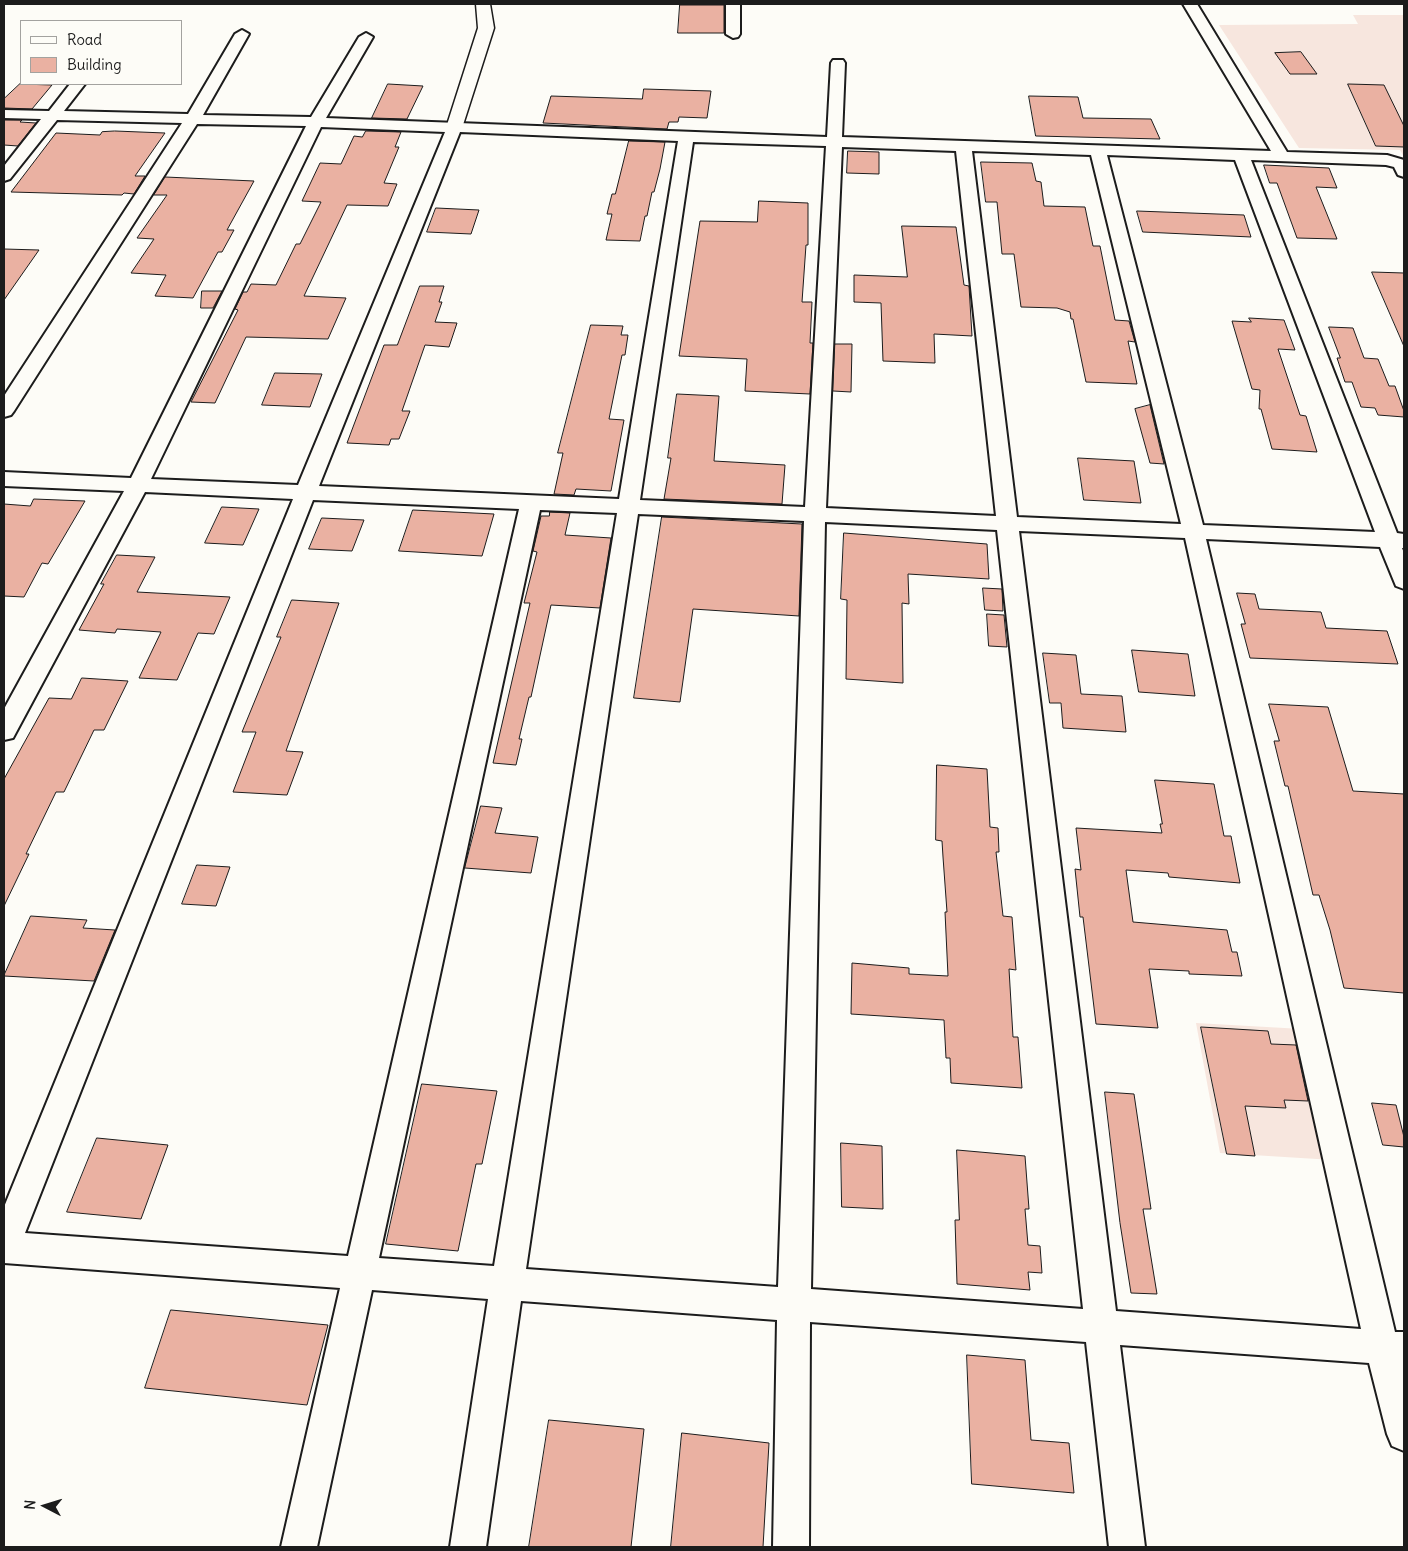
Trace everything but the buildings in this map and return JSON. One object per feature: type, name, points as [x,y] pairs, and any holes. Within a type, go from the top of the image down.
[{"type":"street","points":[[483,4],[486,28],[454,128],[306,492],[4,1247],[1393,1348]]},
{"type":"street","points":[[733,4],[734,34]]},
{"type":"street","points":[[1190,4],[1281,155]]},
{"type":"street","points":[[4,411],[192,120],[242,34]]},
{"type":"street","points":[[4,731],[138,485],[316,122],[366,37]]},
{"type":"street","points":[[791,1547],[794,1304],[815,515],[838,63]]},
{"type":"street","points":[[4,176],[77,85]]},
{"type":"street","points":[[4,114],[316,122],[686,137],[1281,155],[1387,160],[1401,164],[1404,170]]},
{"type":"street","points":[[468,1547],[507,1284],[686,137]]},
{"type":"street","points":[[963,145],[1103,1327],[1127,1547]]},
{"type":"street","points":[[1097,149],[1194,532],[1393,1348],[1404,1434]]},
{"type":"street","points":[[1241,154],[1397,541],[1404,581]]},
{"type":"street","points":[[4,479],[1397,541]]},
{"type":"street","points":[[298,1547],[531,502]]},
{"type":"shaded area","points":[[1353,15],[1404,15],[1404,157],[1400,150],[1299,148],[1219,25],[1358,24]]},
{"type":"shaded area","points":[[1196,1023],[1302,1029],[1333,1160],[1220,1153]]}]
